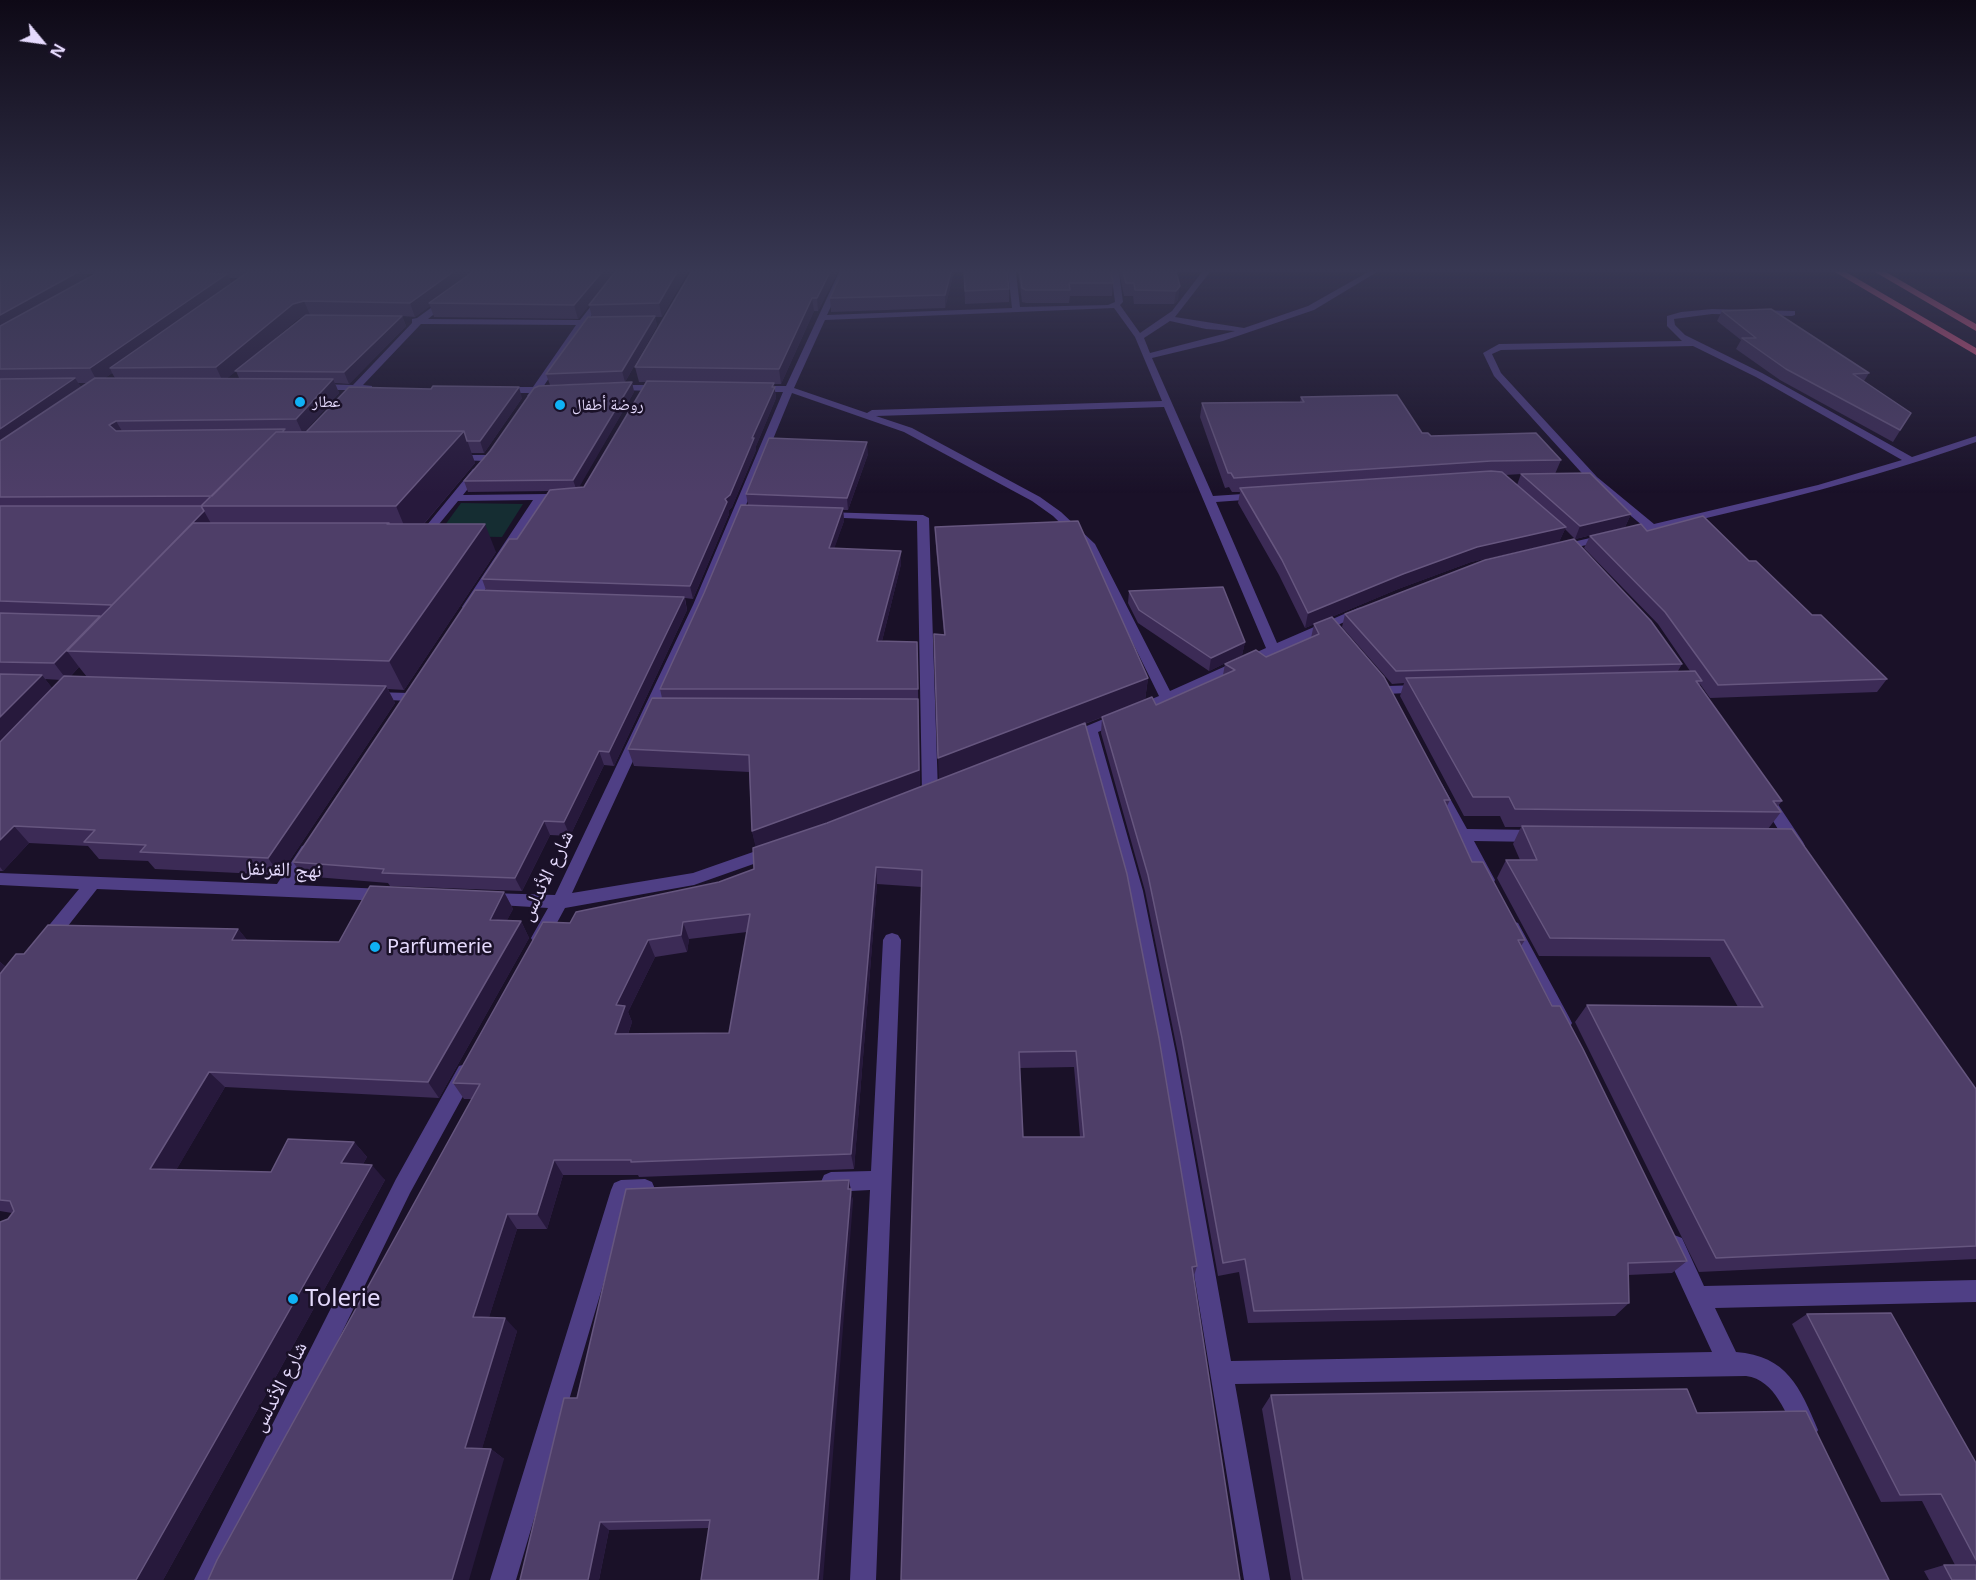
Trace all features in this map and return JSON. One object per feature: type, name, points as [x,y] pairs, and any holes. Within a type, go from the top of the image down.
[{"type":"street","points":[[338,405],[392,346]]},
{"type":"street","points":[[522,410],[566,346]]},
{"type":"street","name":"شارع الأندلس","points":[[532,952],[560,902],[657,708],[693,604],[742,511],[789,389],[810,346]]},
{"type":"street","points":[[1143,346],[1274,648]]},
{"type":"street","points":[[1148,356],[1191,346]]},
{"type":"street","points":[[1561,346],[1499,347],[1487,353],[1497,374],[1587,479],[1651,527]]},
{"type":"street","points":[[1699,346],[1785,389],[1911,461]]},
{"type":"street","points":[[629,387],[634,378]]},
{"type":"street","points":[[308,387],[377,388]]},
{"type":"street","points":[[606,388],[629,387],[641,392],[678,388]]},
{"type":"street","points":[[745,389],[789,389],[908,430],[1036,499],[1075,530],[1090,546],[1167,699]]},
{"type":"street","points":[[490,390],[559,390]]},
{"type":"street","points":[[864,414],[1168,404]]},
{"type":"street","points":[[1540,552],[1568,542],[1651,527],[1799,493],[1911,461],[1976,438]]},
{"type":"street","points":[[421,545],[495,449]]},
{"type":"street","points":[[441,458],[488,458]]},
{"type":"street","points":[[1210,499],[1267,495]]},
{"type":"street","points":[[463,615],[480,597],[501,545],[541,497]]},
{"type":"street","points":[[456,498],[560,497]]},
{"type":"street","points":[[806,514],[922,518],[920,709],[930,792]]},
{"type":"street","points":[[1568,542],[1588,562]]},
{"type":"street","points":[[1058,742],[1167,699],[1274,648],[1372,607]]},
{"type":"street","points":[[1330,624],[1344,641]]},
{"type":"street","points":[[1373,674],[1387,690],[1396,709]]},
{"type":"street","points":[[1387,690],[1435,689]]},
{"type":"street","points":[[362,696],[412,693],[396,717]]},
{"type":"street","points":[[1090,730],[1136,891],[1167,1054],[1257,1580]]},
{"type":"street","points":[[1431,776],[1570,1036]]},
{"type":"street","points":[[1762,791],[1805,858]]},
{"type":"street","points":[[281,891],[319,833]]},
{"type":"street","points":[[1462,835],[1557,836]]},
{"type":"street","points":[[1768,839],[1792,839]]},
{"type":"street","points":[[467,898],[560,902],[694,879],[791,845]]},
{"type":"street","name":"نهج القرنفل","points":[[0,879],[397,896]]},
{"type":"street","points":[[36,953],[94,882]]},
{"type":"street","points":[[863,1580],[892,940]]},
{"type":"street","name":"شارع الأندلس","points":[[207,1580],[404,1186],[476,1054]]},
{"type":"street","points":[[810,1182],[881,1180]]},
{"type":"street","points":[[503,1580],[621,1190],[668,1188]]},
{"type":"street","points":[[1668,1234],[1729,1363]]},
{"type":"street","points":[[1698,1297],[1976,1291]]},
{"type":"street","points":[[1222,1373],[1729,1363],[1757,1366],[1775,1377],[1783,1386],[1815,1447]]},
{"type":"green space","points":[[461,503],[523,504],[502,537],[437,536]]},
{"type":"building","points":[[0,346],[122,346],[90,368],[0,369]]},
{"type":"building","points":[[142,346],[242,346],[216,367],[110,368]]},
{"type":"building","points":[[267,346],[371,346],[344,372],[235,371]]},
{"type":"building","points":[[567,346],[637,346],[622,371],[546,374]]},
{"type":"building","points":[[648,346],[790,346],[779,369],[635,367]]},
{"type":"building","points":[[1753,346],[1827,346],[1869,373],[1853,374],[1911,413],[1900,430],[1786,369]]},
{"type":"building","points":[[75,378],[0,429],[0,379]]},
{"type":"building","points":[[95,378],[333,379],[296,419],[116,421],[109,425],[116,431],[285,429],[282,432],[276,432],[212,496],[0,497],[0,441]]},
{"type":"building","points":[[647,381],[774,383],[772,387],[775,387],[730,495],[725,499],[727,502],[690,586],[482,579],[509,539],[517,539],[550,490],[584,487]]},
{"type":"building","points":[[632,382],[573,480],[464,481],[490,451],[534,388]]},
{"type":"building","points":[[433,386],[519,387],[480,441],[467,441],[464,431],[306,432],[349,387],[431,389]]},
{"type":"building","points":[[1397,395],[1422,433],[1428,433],[1431,436],[1536,433],[1561,460],[1491,461],[1234,478],[1231,473],[1228,473],[1202,403],[1304,402],[1301,397]]},
{"type":"building","points":[[464,431],[396,506],[201,506],[276,432]]},
{"type":"building","points":[[769,438],[867,442],[847,498],[746,494]]},
{"type":"building","points":[[1502,472],[1566,527],[1477,547],[1308,613],[1282,560],[1240,488]]},
{"type":"building","points":[[1590,473],[1631,514],[1580,526],[1521,474]]},
{"type":"building","points":[[741,505],[843,508],[829,548],[901,551],[877,641],[917,642],[918,689],[660,689]]},
{"type":"building","points":[[0,506],[201,506],[204,511],[112,605],[0,601]]},
{"type":"building","points":[[1703,516],[1749,561],[1756,561],[1812,615],[1821,615],[1887,679],[1718,685],[1665,612],[1590,536],[1641,524],[1647,531]]},
{"type":"building","points":[[1078,521],[1148,678],[938,758],[934,634],[945,635],[935,527]]},
{"type":"building","points":[[193,523],[485,524],[389,661],[67,651]]},
{"type":"building","points":[[1574,539],[1651,621],[1682,664],[1396,671],[1345,614],[1485,560]]},
{"type":"building","points":[[1223,587],[1245,642],[1211,658],[1139,610],[1129,591]]},
{"type":"building","points":[[475,590],[684,597],[609,752],[599,751],[564,822],[544,821],[515,878],[382,873],[384,869],[293,862]]},
{"type":"building","points":[[0,613],[100,616],[54,663],[0,662]]},
{"type":"building","points":[[1332,617],[1384,677],[1450,800],[1444,800],[1472,862],[1483,862],[1525,940],[1518,940],[1552,1006],[1560,1006],[1583,1049],[1687,1261],[1628,1263],[1629,1303],[1254,1311],[1245,1259],[1223,1263],[1182,1038],[1148,875],[1102,717],[1152,697],[1156,705],[1235,670],[1225,664],[1256,650],[1266,657],[1319,634],[1314,624]]},
{"type":"building","points":[[1695,671],[1702,681],[1696,681],[1782,801],[1773,801],[1781,812],[1515,809],[1509,797],[1473,797],[1406,678]]},
{"type":"building","points":[[0,674],[42,675],[0,717]]},
{"type":"building","points":[[64,676],[386,686],[268,858],[140,852],[146,845],[84,842],[95,830],[14,826],[0,840],[0,742]]},
{"type":"building","points":[[652,698],[918,699],[919,770],[752,831],[749,755],[628,749]]},
{"type":"building","points":[[1085,723],[1127,874],[1159,1038],[1197,1266],[1192,1267],[1240,1580],[901,1580],[922,870],[876,867],[851,1154],[631,1162],[631,1160],[554,1160],[537,1214],[507,1214],[473,1317],[505,1318],[465,1448],[491,1449],[452,1580],[208,1580],[480,1084],[453,1083],[543,922],[570,923],[576,912],[719,882],[754,869],[753,848],[827,823]],"holes":[[[750,914],[729,1033],[615,1034],[625,1006],[616,1005],[648,940],[681,935],[683,922]],[[1076,1051],[1084,1137],[1023,1137],[1019,1052]]]},
{"type":"building","points":[[1522,826],[1792,829],[1976,1089],[1976,1246],[1716,1258],[1587,1005],[1763,1007],[1724,940],[1550,938],[1506,860],[1537,860]]},
{"type":"building","points":[[370,886],[504,892],[490,920],[521,921],[428,1082],[209,1072],[150,1169],[271,1172],[288,1139],[354,1142],[341,1163],[372,1165],[136,1580],[0,1580],[0,1222],[8,1219],[14,1211],[10,1201],[0,1200],[0,974],[16,954],[24,954],[48,925],[238,929],[232,940],[339,942]]},
{"type":"building","points":[[849,1180],[848,1189],[851,1189],[818,1580],[701,1580],[710,1520],[600,1522],[588,1580],[520,1580],[564,1398],[577,1398],[626,1189]]},
{"type":"building","points":[[1891,1313],[1976,1463],[1976,1560],[1941,1494],[1900,1495],[1807,1314]]},
{"type":"building","points":[[1687,1389],[1697,1413],[1806,1411],[1889,1580],[1303,1580],[1271,1395]]},
{"type":"building","points":[[1944,1565],[1976,1565],[1976,1580],[1952,1580]]},
{"type":"place","name":"عطار","points":[[300,402]]},
{"type":"place","name":"روضة أطفال","points":[[560,405]]},
{"type":"place","name":"Parfumerie","points":[[375,947]]},
{"type":"place","name":"Tolerie","points":[[293,1299]]}]
